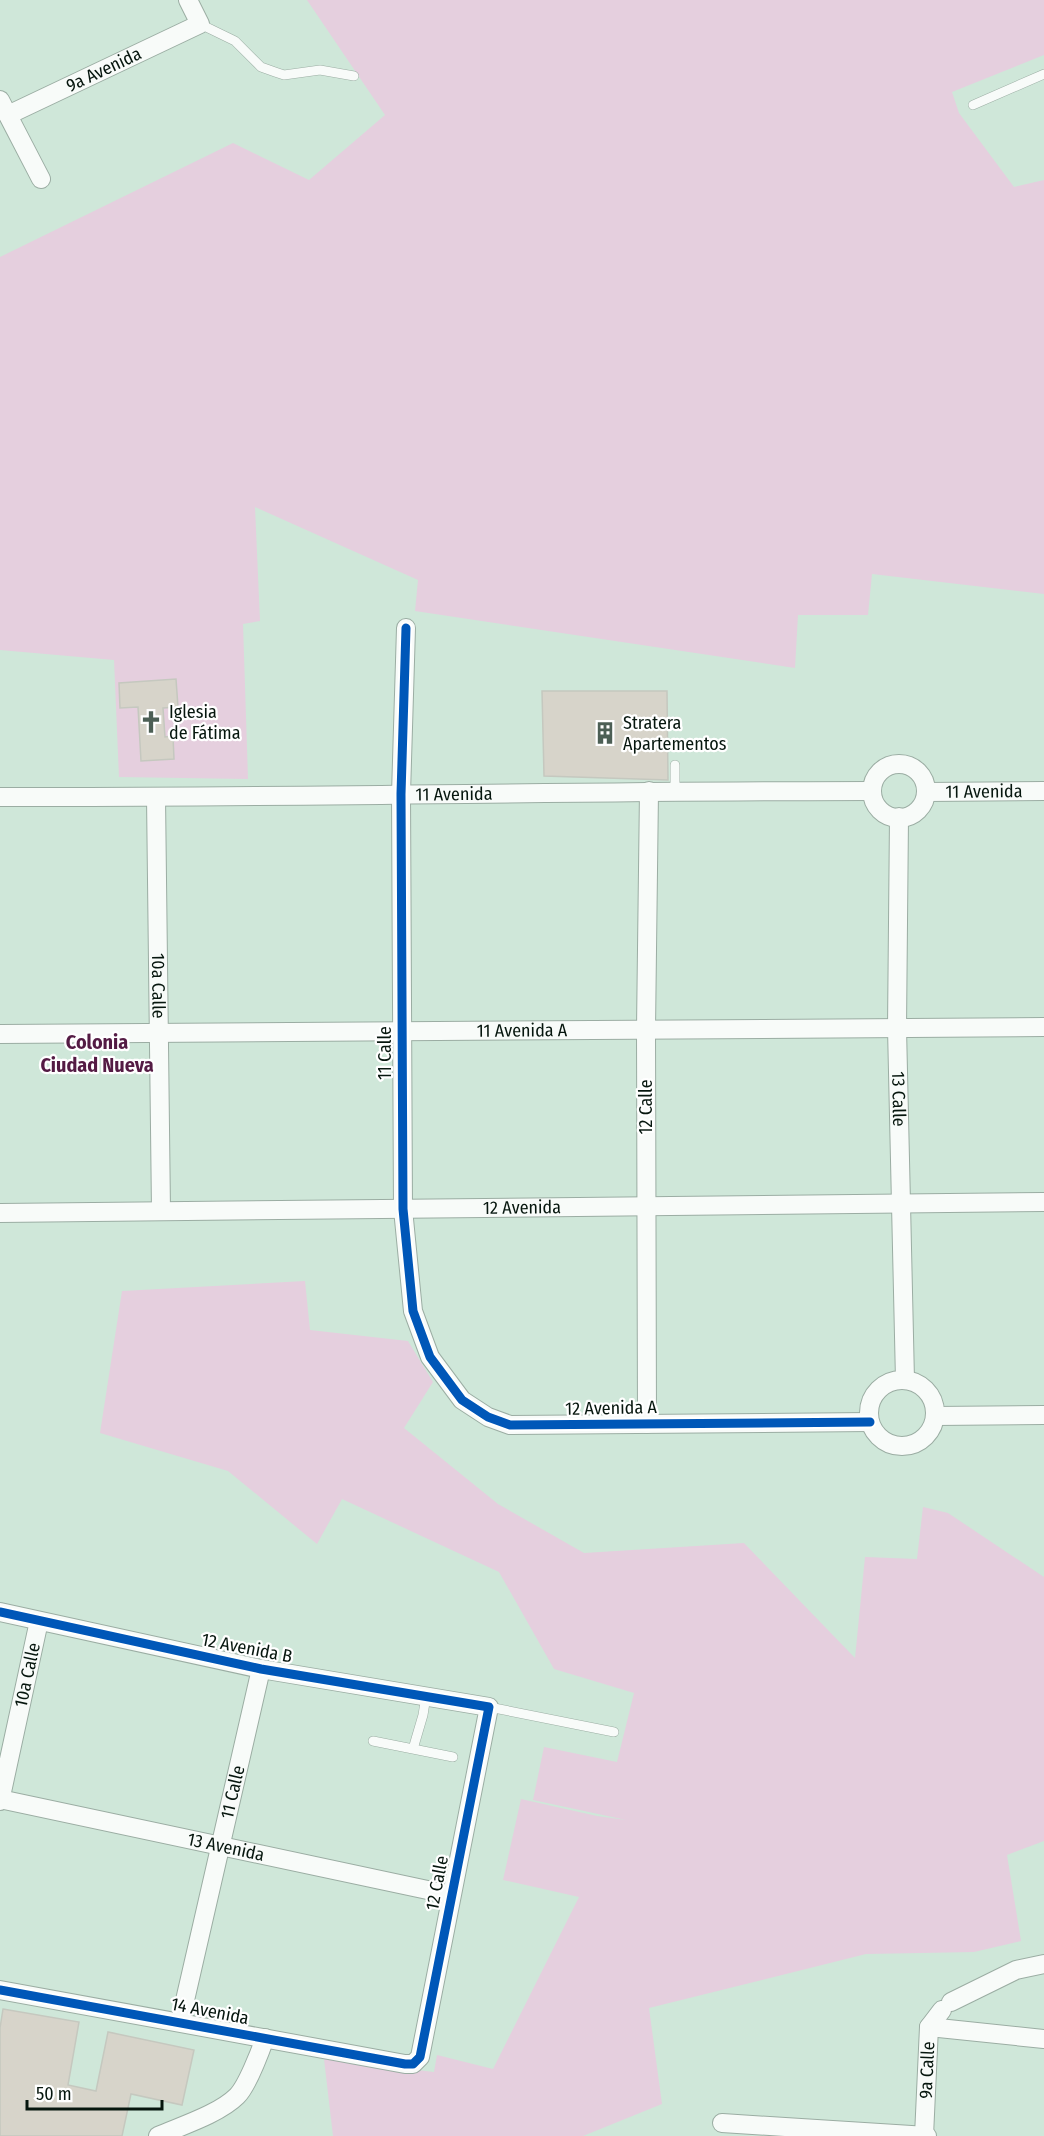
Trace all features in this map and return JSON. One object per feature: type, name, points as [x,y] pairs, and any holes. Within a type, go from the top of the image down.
[{"type":"street","points":[[188,0],[200,24]]},
{"type":"street","name":"9a Avenida","points":[[4,107],[200,24]]},
{"type":"street","points":[[4,107],[41,179]]},
{"type":"street","name":"11 Calle","points":[[406,628],[401,794],[403,1209],[413,1311]]},
{"type":"street","points":[[900,764],[915,769],[925,783],[926,792],[921,807],[908,816],[899,817],[884,812],[878,806],[872,790],[878,774],[884,768],[900,764]]},
{"type":"street","name":"12 Calle","points":[[647,1424],[646,1029],[649,790]]},
{"type":"street","name":"11 Avenida","points":[[0,797],[872,790]]},
{"type":"street","name":"11 Avenida","points":[[926,792],[1044,791]]},
{"type":"street","name":"10a Calle","points":[[156,797],[161,1211]]},
{"type":"street","name":"13 Calle","points":[[899,817],[897,1028],[905,1380]]},
{"type":"street","name":"11 Avenida A","points":[[0,1034],[1044,1027]]},
{"type":"street","name":"12 Avenida","points":[[0,1213],[1044,1202]]},
{"type":"street","name":"12 Avenida A","points":[[413,1311],[430,1357],[462,1400],[488,1417],[510,1425],[870,1422]]},
{"type":"street","points":[[894,1380],[905,1380],[918,1384],[928,1393],[935,1416],[933,1426],[927,1435],[910,1446],[900,1447],[881,1439],[874,1431],[868,1411],[876,1391],[894,1380]]},
{"type":"street","points":[[935,1416],[1044,1415]]},
{"type":"street","name":"12 Avenida B","points":[[0,1612],[261,1669],[489,1707]]},
{"type":"street","name":"10a Calle","points":[[0,1800],[39,1621]]},
{"type":"street","name":"11 Calle","points":[[180,2022],[261,1669]]},
{"type":"street","name":"12 Calle","points":[[413,2064],[420,2057],[489,1707]]},
{"type":"street","name":"13 Avenida","points":[[0,1800],[451,1895]]},
{"type":"street","name":"9a Calle","points":[[925,2136],[929,2027],[946,2006],[1016,1970],[1044,1964]]},
{"type":"street","name":"14 Avenida","points":[[0,1990],[413,2064]]},
{"type":"street","points":[[929,2027],[1044,2039]]},
{"type":"street","points":[[158,2136],[220,2108],[238,2096],[265,2038]]},
{"type":"street","points":[[722,2123],[925,2136]]},
{"type":"lane","points":[[200,24],[235,41],[261,67],[275,72],[284,75],[320,70],[354,76]]},
{"type":"lane","points":[[973,105],[1044,74]]},
{"type":"lane","points":[[675,765],[675,790]]},
{"type":"lane","points":[[413,1749],[426,1696]]},
{"type":"lane","points":[[489,1707],[614,1732]]},
{"type":"lane","points":[[373,1742],[453,1757]]},
{"type":"shaded area","points":[[307,0],[1044,0],[1044,55],[952,92],[959,113],[1014,187],[1044,180],[1044,594],[872,574],[868,615],[798,615],[795,668],[415,611],[418,580],[255,507],[260,621],[243,624],[248,779],[119,777],[114,660],[0,650],[0,257],[233,143],[309,180],[385,115]]},
{"type":"shaded area","points":[[305,1281],[310,1330],[408,1341],[433,1382],[404,1428],[498,1504],[584,1553],[744,1543],[855,1658],[865,1557],[917,1559],[923,1507],[948,1513],[1044,1577],[1044,1841],[1007,1855],[1021,1941],[974,1952],[866,1954],[649,2008],[662,2104],[583,2136],[333,2136],[324,2059],[434,2072],[437,2055],[493,2069],[579,1897],[503,1880],[521,1799],[626,1820],[533,1800],[544,1747],[617,1762],[634,1693],[554,1669],[499,1572],[342,1499],[317,1544],[228,1471],[100,1433],[122,1291]]},
{"type":"building","name":"Iglesia de Fátima","points":[[176,679],[178,707],[163,708],[165,737],[173,736],[174,759],[141,761],[138,707],[120,708],[119,683]]},
{"type":"building","name":"Stratera Apartementos","points":[[542,691],[667,691],[668,780],[544,776]]},
{"type":"building","points":[[3,2009],[79,2022],[68,2085],[96,2091],[108,2032],[194,2050],[182,2105],[131,2094],[122,2136],[0,2136],[0,2028]]},
{"type":"cycle path","points":[[406,628],[401,794],[403,1209],[413,1311],[430,1357],[462,1400],[488,1417],[510,1425],[870,1422]]},
{"type":"cycle path","points":[[0,1612],[261,1669],[489,1707],[420,2057],[413,2064],[0,1990]]},
{"type":"place","name":"Iglesia de Fátima","points":[[151,722]]},
{"type":"place","name":"Stratera Apartementos","points":[[605,733]]},
{"type":"district","name":"Colonia Ciudad Nueva","points":[[97,1054]]}]
